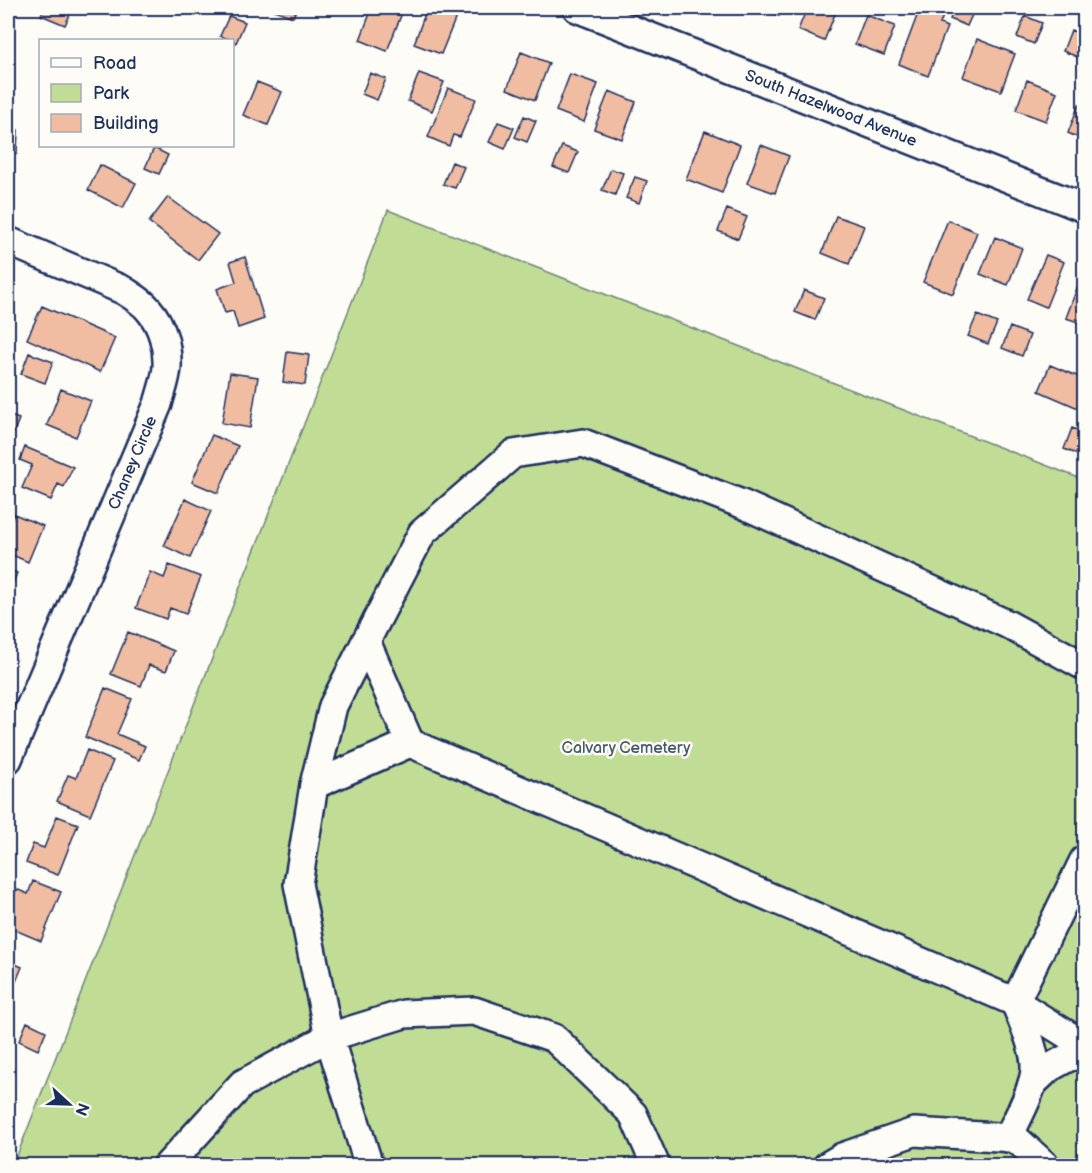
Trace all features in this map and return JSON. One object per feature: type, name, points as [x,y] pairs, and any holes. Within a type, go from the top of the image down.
[{"type":"street","name":"South Hazelwood Avenue","points":[[577,8],[1084,208]]},
{"type":"street","name":"Chaney Circle","points":[[8,241],[123,290],[139,300],[150,310],[164,334],[167,366],[158,404],[8,759]]},
{"type":"street","points":[[369,1166],[329,1037],[298,884],[314,785],[333,706],[422,533],[513,454],[583,443],[742,504],[1007,624],[1084,666]]},
{"type":"street","points":[[366,641],[410,743],[1015,1002],[1084,1045]]},
{"type":"street","points":[[314,785],[410,743]]},
{"type":"street","points":[[1008,1138],[1032,1084],[1035,1068],[1030,1041],[1015,1002],[1084,860]]},
{"type":"street","points":[[167,1166],[242,1084],[329,1037],[404,1014],[474,1011],[554,1038],[633,1114],[656,1166]]},
{"type":"street","points":[[1032,1084],[1049,1068],[1069,1057],[1084,1055]]},
{"type":"street","points":[[827,1166],[842,1156],[914,1132],[1015,1138],[1046,1166]]},
{"type":"green space","name":"Calvary Cemetery","points":[[388,210],[1084,480],[1084,1165],[13,1166]]},
{"type":"building","points":[[44,8],[73,8],[65,25],[41,15]]},
{"type":"building","points":[[269,8],[297,8],[293,17]]},
{"type":"building","points":[[372,8],[404,8],[387,51],[360,40]]},
{"type":"building","points":[[427,8],[456,17],[441,54],[414,44]]},
{"type":"building","points":[[758,8],[782,8],[779,16]]},
{"type":"building","points":[[807,8],[837,9],[824,41],[798,30]]},
{"type":"building","points":[[920,8],[946,8],[940,24],[947,27],[928,76],[899,64]]},
{"type":"building","points":[[955,8],[975,8],[967,26],[950,19]]},
{"type":"building","points":[[866,15],[895,26],[884,55],[855,44]]},
{"type":"building","points":[[229,16],[245,22],[236,43],[234,39],[220,36]]},
{"type":"building","points":[[1025,16],[1042,23],[1034,44],[1017,37]]},
{"type":"building","points":[[1071,30],[1084,36],[1084,47],[1080,58],[1063,51]]},
{"type":"building","points":[[977,39],[1015,54],[1001,91],[963,77]]},
{"type":"building","points":[[521,52],[549,63],[535,100],[507,89]]},
{"type":"building","points":[[370,73],[386,79],[377,100],[362,94]]},
{"type":"building","points":[[419,73],[444,82],[432,111],[408,101]]},
{"type":"building","points":[[570,74],[598,84],[584,122],[556,111]]},
{"type":"building","points":[[1027,80],[1057,92],[1046,121],[1016,110]]},
{"type":"building","points":[[257,82],[282,92],[268,125],[243,115]]},
{"type":"building","points":[[448,88],[476,99],[460,137],[453,135],[449,146],[428,137]]},
{"type":"building","points":[[609,91],[636,102],[622,139],[594,129]]},
{"type":"building","points":[[1079,104],[1084,106],[1084,140],[1068,133]]},
{"type":"building","points":[[524,116],[536,121],[527,142],[515,137]]},
{"type":"building","points":[[498,122],[514,128],[505,149],[489,142]]},
{"type":"building","points":[[8,129],[18,130],[17,154],[8,153]]},
{"type":"building","points":[[705,131],[740,145],[722,193],[686,179]]},
{"type":"building","points":[[761,145],[789,156],[775,193],[747,183]]},
{"type":"building","points":[[562,146],[578,152],[569,173],[553,167]]},
{"type":"building","points":[[154,148],[168,155],[159,174],[145,168]]},
{"type":"building","points":[[452,162],[464,167],[455,188],[443,184]]},
{"type":"building","points":[[100,165],[136,183],[123,208],[88,190]]},
{"type":"building","points":[[611,169],[623,173],[615,195],[602,190]]},
{"type":"building","points":[[635,177],[647,181],[639,203],[626,198]]},
{"type":"building","points":[[168,197],[218,234],[198,260],[149,222]]},
{"type":"building","points":[[727,209],[747,217],[738,239],[718,231]]},
{"type":"building","points":[[836,216],[864,226],[849,264],[822,253]]},
{"type":"building","points":[[948,220],[977,232],[953,294],[923,282]]},
{"type":"building","points":[[995,237],[1022,248],[1008,285],[980,274]]},
{"type":"building","points":[[1046,255],[1064,262],[1046,307],[1027,299]]},
{"type":"building","points":[[245,257],[264,319],[238,328],[233,311],[225,313],[217,289],[236,282],[230,262]]},
{"type":"building","points":[[1080,280],[1084,281],[1084,324],[1066,318]]},
{"type":"building","points":[[804,290],[824,298],[815,320],[795,312]]},
{"type":"building","points":[[42,306],[115,338],[100,372],[27,339]]},
{"type":"building","points":[[977,315],[997,323],[988,344],[968,336]]},
{"type":"building","points":[[1010,327],[1030,335],[1022,356],[1002,348]]},
{"type":"building","points":[[287,352],[309,355],[305,385],[283,382]]},
{"type":"building","points":[[29,353],[53,362],[45,383],[21,374]]},
{"type":"building","points":[[1050,365],[1084,379],[1084,393],[1078,408],[1039,391]]},
{"type":"building","points":[[230,373],[258,377],[250,428],[222,423]]},
{"type":"building","points":[[61,389],[91,401],[76,437],[47,425]]},
{"type":"building","points":[[8,415],[19,419],[11,440],[8,439]]},
{"type":"building","points":[[1072,428],[1084,433],[1084,457],[1064,449]]},
{"type":"building","points":[[212,435],[238,446],[218,493],[192,482]]},
{"type":"building","points":[[25,447],[73,467],[64,487],[58,484],[51,500],[22,488],[32,465],[20,460]]},
{"type":"building","points":[[185,499],[211,511],[190,558],[164,546]]},
{"type":"building","points":[[14,514],[43,526],[28,562],[8,553],[8,529]]},
{"type":"building","points":[[169,565],[201,577],[186,614],[170,608],[166,619],[136,608],[150,572],[164,578]]},
{"type":"building","points":[[8,569],[17,573],[8,596]]},
{"type":"building","points":[[128,632],[174,651],[166,671],[149,665],[141,686],[111,674]]},
{"type":"building","points":[[105,688],[132,699],[117,734],[145,746],[139,760],[85,737]]},
{"type":"building","points":[[87,750],[113,761],[90,815],[57,801],[68,775],[76,778]]},
{"type":"building","points":[[57,816],[78,824],[58,875],[26,863],[33,844],[44,848]]},
{"type":"building","points":[[33,881],[61,892],[41,941],[8,927],[8,910],[16,889],[28,894]]},
{"type":"building","points":[[8,961],[22,967],[8,1001]]},
{"type":"building","points":[[27,1022],[46,1031],[38,1050],[19,1041]]}]
